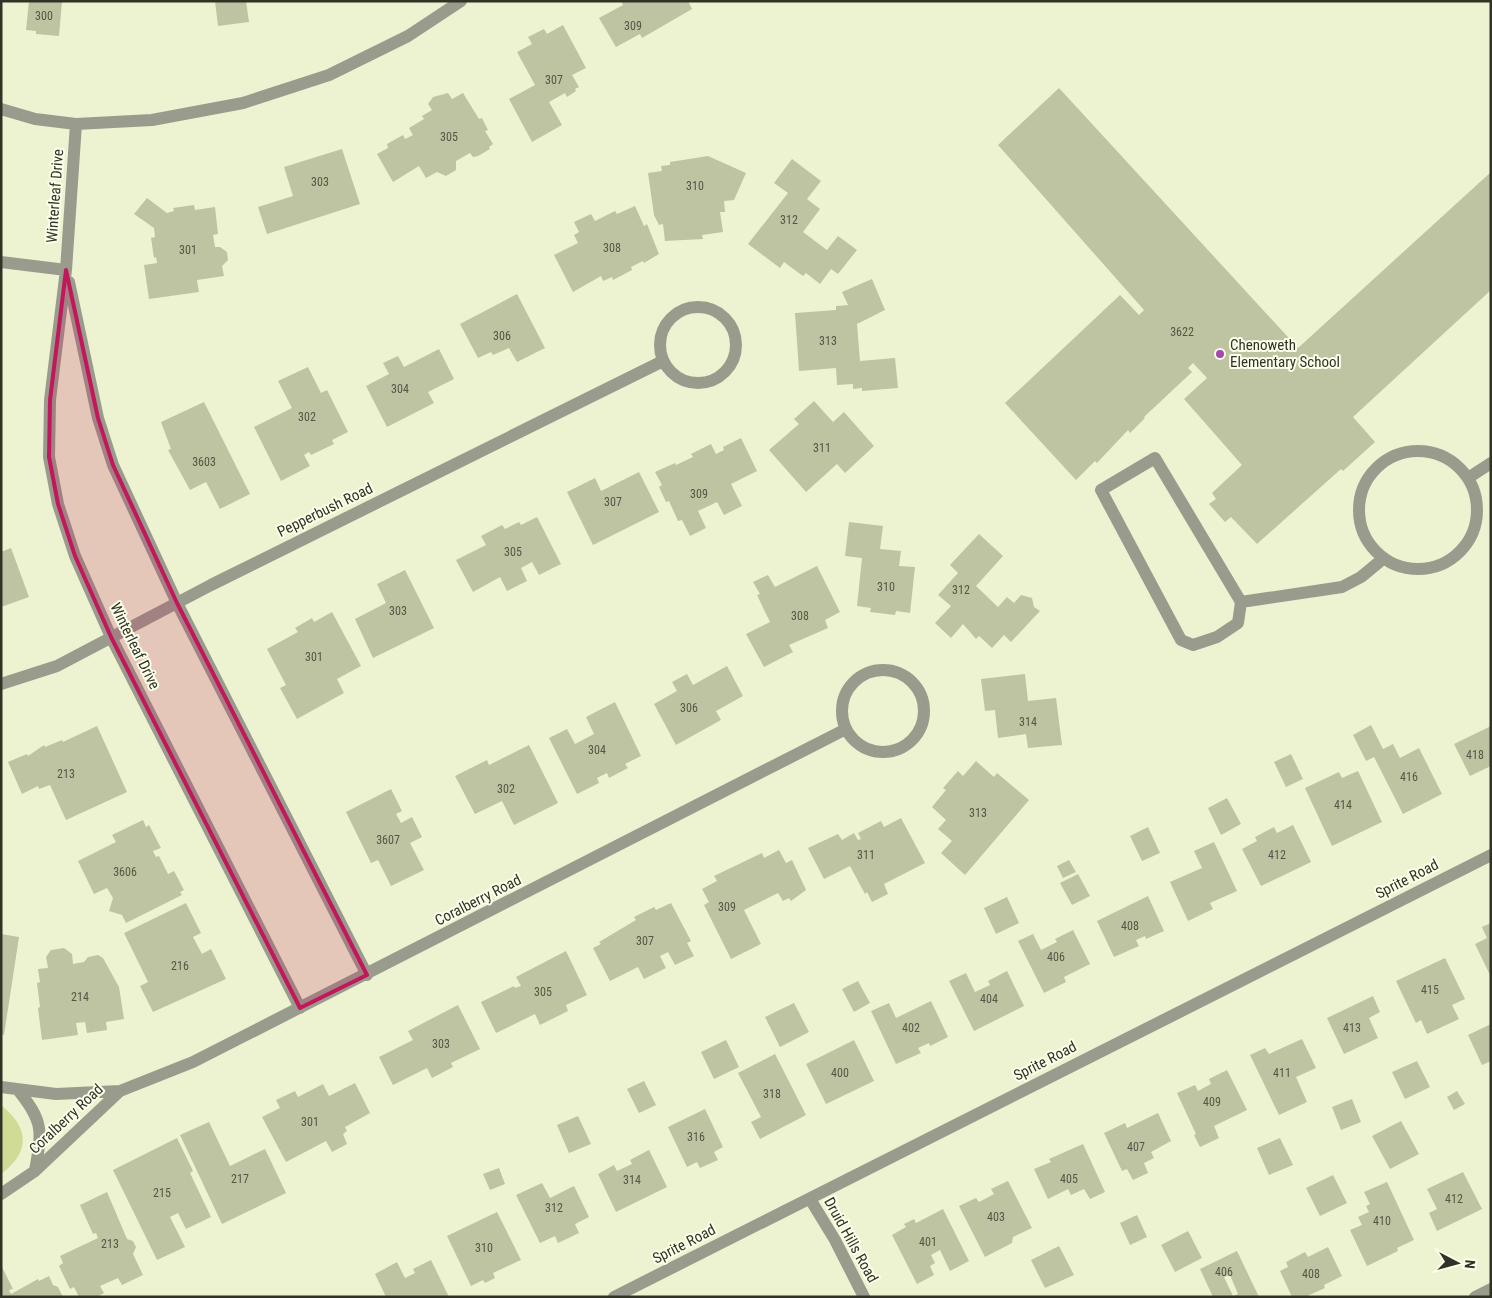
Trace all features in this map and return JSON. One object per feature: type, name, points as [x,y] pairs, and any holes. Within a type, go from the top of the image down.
[{"type":"street","points":[[1,109],[35,119],[76,124],[152,120],[242,103],[329,75],[408,36],[461,1]]},
{"type":"street","name":"Winterleaf Drive","points":[[76,124],[66,270],[50,400],[49,457],[58,504],[75,556],[111,637],[300,1008]]},
{"type":"street","points":[[1,262],[66,270]]},
{"type":"street","name":"Winterleaf Drive","points":[[66,270],[98,418],[113,465],[177,603],[366,975]]},
{"type":"street","points":[[696,307],[711,309],[724,317],[733,330],[736,344],[734,359],[726,372],[713,381],[699,384],[684,382],[672,374],[663,361],[659,347],[662,332],[670,319],[682,310],[696,307]]},
{"type":"street","name":"Pepperbush Road","points":[[1,684],[57,666],[177,603],[663,361]]},
{"type":"street","points":[[1408,451],[1431,452],[1452,461],[1468,478],[1476,500],[1476,523],[1466,544],[1450,560],[1428,568],[1405,568],[1384,558],[1368,542],[1359,520],[1360,497],[1370,475],[1386,459],[1408,451]]},
{"type":"street","points":[[1155,458],[1241,602],[1238,623],[1217,637],[1193,645],[1181,640],[1101,490],[1155,458]]},
{"type":"street","points":[[1468,478],[1491,463]]},
{"type":"street","points":[[1241,602],[1342,587],[1361,577],[1384,558]]},
{"type":"street","points":[[880,669],[896,671],[910,679],[920,692],[924,708],[922,724],[914,738],[901,748],[886,752],[870,750],[856,742],[846,729],[841,713],[844,697],[852,683],[865,673],[880,669]]},
{"type":"street","name":"Coralberry Road","points":[[1,1087],[56,1094],[120,1090],[193,1062],[846,729]]},
{"type":"street","name":"Sprite Road","points":[[614,1297],[1491,855]]},
{"type":"street","name":"Coralberry Road","points":[[18,1090],[34,1110],[40,1125],[40,1141],[35,1171]]},
{"type":"street","name":"Coralberry Road","points":[[1,1194],[35,1171],[120,1090]]},
{"type":"street","name":"Druid Hills Road","points":[[810,1199],[836,1240],[864,1297]]},
{"type":"street","points":[[1475,1297],[1491,1289]]},
{"type":"highlighted area","points":[[66,270],[98,418],[113,465],[177,603],[367,975],[300,1008],[111,637],[75,556],[58,504],[49,457],[50,400]]},
{"type":"green space","points":[[1,1105],[17,1122],[23,1140],[18,1157],[1,1174]]},
{"type":"building","points":[[29,1],[62,1],[59,36],[36,34],[36,31],[26,30]]},
{"type":"building","points":[[215,1],[246,1],[249,22],[218,26]]},
{"type":"building","points":[[621,1],[688,1],[692,9],[642,38],[640,34],[616,47],[599,18],[623,5]]},
{"type":"building","points":[[563,25],[586,68],[572,75],[579,87],[575,89],[576,91],[567,97],[565,93],[549,102],[562,125],[532,142],[509,99],[535,85],[517,52],[532,44],[528,37],[544,29],[547,34]]},
{"type":"building","name":"Chenoweth Elementary School","points":[[1059,88],[1298,348],[1491,172],[1491,290],[1353,417],[1375,442],[1343,471],[1341,469],[1257,544],[1231,517],[1225,522],[1209,504],[1216,499],[1212,493],[1242,465],[1184,399],[1207,378],[1193,363],[1188,368],[1192,372],[1144,417],[1130,433],[1128,430],[1097,463],[1095,461],[1076,480],[1005,403],[1120,295],[1139,315],[1144,310],[998,145]]},
{"type":"building","points":[[448,93],[452,99],[463,93],[479,119],[482,118],[488,130],[485,131],[493,144],[489,147],[490,149],[473,157],[470,153],[456,161],[456,170],[446,176],[437,172],[426,178],[419,166],[393,182],[377,154],[388,148],[387,144],[403,135],[405,139],[413,135],[409,128],[424,119],[422,116],[432,110],[428,104],[433,97]]},
{"type":"building","points":[[342,149],[360,204],[267,234],[258,207],[293,196],[284,167]]},
{"type":"building","points":[[708,156],[746,173],[734,200],[724,201],[725,212],[720,212],[723,232],[702,235],[703,239],[665,241],[663,224],[659,225],[654,215],[648,173],[662,171],[661,166],[670,165],[670,162]]},
{"type":"building","points":[[792,159],[821,181],[807,199],[820,209],[803,232],[827,250],[838,236],[857,250],[838,274],[831,269],[820,284],[806,273],[803,276],[784,262],[780,268],[748,244],[788,193],[774,183]]},
{"type":"building","points":[[147,198],[167,213],[174,211],[173,208],[194,205],[195,210],[215,207],[218,234],[213,235],[215,247],[220,247],[227,252],[228,260],[222,266],[224,276],[197,280],[199,292],[149,299],[144,265],[157,263],[156,257],[154,258],[151,238],[155,237],[154,228],[134,214]]},
{"type":"building","points":[[635,206],[644,226],[647,224],[659,254],[644,263],[643,261],[631,267],[632,270],[613,280],[612,277],[603,281],[601,276],[573,292],[554,255],[578,243],[574,235],[579,232],[574,222],[591,214],[595,221],[615,211],[617,214]]},
{"type":"building","points":[[872,279],[885,310],[857,324],[860,361],[895,358],[898,388],[862,391],[862,388],[853,389],[853,384],[837,385],[836,368],[799,371],[795,313],[836,310],[836,306],[848,305],[842,292]]},
{"type":"building","points":[[517,294],[545,348],[517,362],[509,348],[493,355],[491,352],[478,358],[460,324]]},
{"type":"building","points":[[439,349],[454,379],[428,392],[434,403],[387,427],[366,386],[389,374],[383,363],[398,356],[404,367]]},
{"type":"building","points":[[308,367],[321,393],[327,390],[348,432],[332,440],[334,444],[311,455],[309,452],[304,455],[310,466],[281,481],[254,427],[292,408],[278,381]]},
{"type":"building","points":[[814,401],[833,422],[844,412],[874,446],[845,473],[837,464],[806,492],[769,450],[799,424],[794,419]]},
{"type":"building","points":[[204,402],[250,494],[220,509],[206,482],[190,490],[168,450],[171,449],[161,422]]},
{"type":"building","points":[[741,438],[757,471],[731,484],[742,506],[724,515],[717,502],[698,511],[706,528],[690,536],[682,520],[678,521],[669,501],[666,502],[659,487],[662,485],[655,472],[693,457],[691,454],[711,444],[716,454],[724,450],[723,447]]},
{"type":"building","points":[[639,472],[659,512],[593,545],[567,492],[595,478],[601,491]]},
{"type":"building","points":[[537,517],[561,564],[539,575],[532,562],[521,568],[527,581],[507,591],[500,577],[473,592],[456,560],[486,545],[481,536],[502,525],[505,529],[519,522],[521,525]]},
{"type":"building","points":[[849,522],[883,526],[880,549],[901,551],[899,566],[915,567],[910,613],[896,611],[895,615],[870,612],[871,608],[857,606],[862,558],[845,556]]},
{"type":"building","points":[[979,534],[1003,556],[976,586],[998,607],[1007,597],[1014,603],[1021,595],[1032,598],[1034,607],[1040,611],[1011,642],[1004,635],[992,648],[979,636],[976,639],[963,624],[951,638],[935,623],[951,606],[938,595],[958,573],[950,565]]},
{"type":"building","points":[[11,548],[29,597],[1,607],[1,552]]},
{"type":"building","points":[[817,566],[840,612],[825,620],[828,628],[789,645],[793,652],[764,667],[746,634],[770,622],[757,595],[760,594],[753,582],[768,575],[775,587]]},
{"type":"building","points":[[405,570],[434,628],[373,658],[355,619],[386,603],[377,584]]},
{"type":"building","points":[[332,612],[361,666],[337,679],[344,693],[297,719],[280,688],[286,685],[267,649],[298,632],[295,628],[312,618],[314,622]]},
{"type":"building","points":[[727,666],[743,696],[716,711],[721,720],[676,745],[654,704],[677,691],[672,682],[687,674],[693,685]]},
{"type":"building","points":[[1025,674],[1028,701],[1056,698],[1062,745],[1028,748],[1026,734],[998,738],[995,710],[985,711],[981,679]]},
{"type":"building","points":[[615,702],[641,756],[625,764],[628,768],[609,778],[607,773],[597,778],[599,783],[577,794],[549,738],[567,729],[575,744],[594,734],[586,717]]},
{"type":"building","points":[[1371,725],[1383,749],[1393,744],[1400,758],[1419,748],[1442,794],[1403,814],[1374,757],[1366,761],[1353,735]]},
{"type":"building","points":[[97,726],[127,792],[66,820],[50,785],[39,789],[38,786],[22,794],[8,762],[27,754],[28,756],[44,745],[45,747],[62,740],[63,742]]},
{"type":"building","points":[[1491,726],[1491,766],[1470,776],[1454,744]]},
{"type":"building","points":[[529,745],[558,803],[514,825],[502,801],[475,814],[455,776],[487,760],[489,765]]},
{"type":"building","points":[[1291,754],[1303,779],[1286,787],[1274,762]]},
{"type":"building","points":[[976,761],[994,777],[997,773],[1029,800],[965,875],[941,853],[952,841],[938,829],[946,820],[932,807],[946,790],[943,788],[958,771],[963,776]]},
{"type":"building","points":[[1358,771],[1382,822],[1332,846],[1305,788],[1339,772],[1342,778]]},
{"type":"building","points":[[391,789],[402,811],[396,814],[401,823],[412,817],[422,837],[410,843],[424,870],[391,886],[378,860],[371,863],[346,812]]},
{"type":"building","points":[[1227,798],[1241,824],[1221,835],[1208,808]]},
{"type":"building","points":[[901,818],[925,863],[884,884],[888,894],[872,902],[867,892],[865,894],[850,866],[824,879],[808,848],[838,834],[842,840],[854,833],[858,840],[861,839],[858,833],[881,821],[884,827]]},
{"type":"building","points":[[143,820],[146,827],[149,825],[161,848],[153,851],[156,857],[159,856],[168,874],[174,871],[184,890],[180,892],[182,895],[126,923],[122,915],[109,911],[113,898],[107,888],[94,894],[78,861],[116,842],[112,835]]},
{"type":"building","points":[[1293,825],[1311,862],[1261,886],[1242,849],[1257,841],[1255,837],[1274,827],[1277,833]]},
{"type":"building","points":[[1148,827],[1160,853],[1142,861],[1130,836]]},
{"type":"building","points":[[1214,842],[1237,891],[1210,903],[1213,909],[1188,921],[1170,882],[1202,868],[1194,851]]},
{"type":"building","points":[[779,850],[786,863],[792,860],[806,890],[791,901],[789,898],[783,901],[778,893],[744,910],[761,944],[731,959],[704,905],[709,902],[702,889],[717,881],[714,876],[762,853],[764,858]]},
{"type":"building","points":[[1069,860],[1076,872],[1063,878],[1057,866]]},
{"type":"building","points":[[1078,874],[1090,896],[1072,905],[1060,883]]},
{"type":"building","points":[[1148,896],[1164,931],[1146,939],[1145,936],[1136,940],[1139,946],[1114,957],[1097,921]]},
{"type":"building","points":[[1007,897],[1019,923],[996,934],[984,908]]},
{"type":"building","points":[[186,903],[201,933],[193,937],[202,954],[211,949],[226,979],[153,1012],[140,986],[148,982],[124,933]]},
{"type":"building","points":[[671,903],[691,941],[687,943],[694,956],[675,965],[668,952],[660,956],[666,968],[644,979],[638,967],[610,981],[593,948],[601,944],[599,942],[636,920],[634,917],[654,907],[656,910]]},
{"type":"building","points":[[1491,923],[1491,977],[1475,944],[1487,938],[1482,927]]},
{"type":"building","points":[[1073,930],[1090,964],[1064,977],[1066,982],[1044,993],[1018,941],[1033,934],[1041,950],[1057,942],[1055,939]]},
{"type":"building","points":[[1,934],[19,937],[4,1035],[1,1034]]},
{"type":"building","points":[[64,948],[72,954],[73,964],[84,962],[88,957],[98,955],[103,958],[119,987],[124,1019],[106,1022],[107,1030],[87,1033],[85,1022],[76,1023],[78,1035],[42,1040],[38,1008],[40,1007],[37,983],[40,982],[38,969],[48,968],[46,957],[51,950]]},
{"type":"building","points":[[566,951],[587,995],[566,1005],[568,1011],[540,1025],[535,1014],[496,1033],[481,1002],[514,986],[515,988],[521,986],[516,977]]},
{"type":"building","points":[[1445,958],[1465,999],[1452,1005],[1459,1019],[1427,1034],[1421,1020],[1416,1023],[1396,981]]},
{"type":"building","points":[[1007,971],[1024,1006],[974,1031],[949,981],[966,973],[975,992],[990,985],[988,981]]},
{"type":"building","points":[[858,981],[870,1003],[854,1012],[842,989]]},
{"type":"building","points":[[1373,996],[1380,1012],[1369,1018],[1378,1038],[1344,1054],[1327,1018]]},
{"type":"building","points":[[931,1001],[948,1037],[930,1046],[929,1043],[918,1048],[921,1053],[896,1064],[871,1011],[889,1003],[896,1018]]},
{"type":"building","points":[[794,1003],[809,1032],[780,1047],[765,1017]]},
{"type":"building","points":[[458,1005],[480,1049],[451,1063],[453,1067],[432,1078],[427,1068],[393,1085],[379,1057],[413,1040],[408,1031]]},
{"type":"building","points":[[1491,1024],[1491,1061],[1482,1065],[1468,1035]]},
{"type":"building","points":[[1302,1039],[1316,1068],[1296,1077],[1307,1102],[1279,1115],[1250,1055],[1265,1048],[1269,1054]]},
{"type":"building","points":[[726,1040],[739,1067],[714,1079],[701,1052]]},
{"type":"building","points":[[854,1040],[874,1081],[826,1104],[806,1064]]},
{"type":"building","points":[[775,1054],[806,1115],[760,1139],[751,1122],[761,1117],[738,1073]]},
{"type":"building","points":[[1417,1061],[1430,1087],[1405,1099],[1392,1072]]},
{"type":"building","points":[[1227,1070],[1247,1110],[1214,1126],[1219,1138],[1200,1147],[1177,1093],[1195,1085],[1198,1091],[1211,1084],[1209,1079]]},
{"type":"building","points":[[644,1081],[656,1105],[639,1113],[627,1089]]},
{"type":"building","points":[[355,1083],[370,1113],[345,1127],[347,1131],[343,1134],[347,1144],[332,1152],[326,1141],[286,1162],[262,1117],[280,1108],[276,1100],[295,1091],[298,1097],[323,1084],[329,1096]]},
{"type":"building","points":[[1457,1091],[1465,1104],[1454,1110],[1447,1097]]},
{"type":"building","points":[[1352,1099],[1361,1122],[1341,1130],[1332,1107]]},
{"type":"building","points":[[705,1109],[723,1147],[714,1152],[718,1160],[700,1168],[697,1162],[687,1167],[668,1127]]},
{"type":"building","points":[[1158,1113],[1171,1141],[1151,1152],[1154,1158],[1144,1163],[1148,1173],[1133,1180],[1127,1169],[1122,1171],[1104,1133],[1125,1123],[1127,1128]]},
{"type":"building","points":[[578,1116],[591,1144],[569,1153],[557,1125]]},
{"type":"building","points":[[1401,1121],[1419,1154],[1390,1169],[1372,1136]]},
{"type":"building","points":[[209,1122],[230,1166],[265,1149],[286,1193],[222,1224],[180,1135]]},
{"type":"building","points":[[177,1138],[193,1171],[190,1173],[211,1217],[186,1229],[178,1213],[170,1217],[185,1247],[157,1260],[113,1170]]},
{"type":"building","points":[[1280,1138],[1293,1165],[1269,1175],[1257,1148]]},
{"type":"building","points":[[1083,1144],[1105,1192],[1090,1199],[1084,1189],[1071,1195],[1068,1189],[1048,1199],[1034,1169],[1051,1162],[1049,1159]]},
{"type":"building","points":[[649,1150],[667,1187],[616,1212],[598,1174],[614,1165],[617,1171],[632,1164],[630,1160]]},
{"type":"building","points":[[499,1168],[505,1184],[490,1190],[483,1174]]},
{"type":"building","points":[[1463,1172],[1482,1209],[1437,1231],[1429,1213],[1437,1209],[1427,1189]]},
{"type":"building","points":[[1333,1175],[1347,1203],[1320,1216],[1306,1188]]},
{"type":"building","points":[[1008,1181],[1032,1228],[1013,1237],[1012,1243],[985,1257],[959,1206],[976,1198],[979,1202],[994,1194],[991,1189]]},
{"type":"building","points":[[1387,1182],[1414,1240],[1397,1248],[1398,1251],[1367,1266],[1350,1230],[1362,1225],[1358,1217],[1369,1212],[1366,1206],[1370,1204],[1364,1192]]},
{"type":"building","points":[[542,1183],[550,1198],[574,1186],[589,1217],[575,1224],[579,1233],[558,1243],[555,1236],[540,1243],[516,1195]]},
{"type":"building","points":[[107,1192],[127,1239],[133,1241],[136,1247],[133,1254],[143,1275],[122,1285],[118,1278],[100,1286],[104,1293],[97,1297],[79,1297],[74,1287],[70,1289],[59,1266],[63,1263],[60,1256],[98,1238],[96,1233],[93,1234],[80,1205]]},
{"type":"building","points":[[943,1209],[969,1261],[950,1271],[940,1250],[931,1255],[935,1263],[930,1266],[934,1275],[917,1284],[892,1235],[906,1227],[904,1224],[914,1219],[916,1223]]},
{"type":"building","points":[[497,1212],[521,1260],[493,1273],[495,1278],[485,1283],[483,1280],[471,1286],[447,1236]]},
{"type":"building","points":[[1137,1215],[1147,1237],[1130,1245],[1120,1223]]},
{"type":"building","points":[[1188,1231],[1202,1258],[1175,1272],[1161,1245]]},
{"type":"building","points":[[1059,1246],[1074,1275],[1045,1288],[1031,1260]]},
{"type":"building","points":[[1328,1247],[1342,1276],[1324,1285],[1325,1288],[1305,1297],[1292,1297],[1280,1271],[1288,1267],[1286,1262],[1305,1252],[1308,1257]]},
{"type":"building","points":[[1237,1251],[1259,1297],[1213,1297],[1200,1269]],"holes":[[[1230,1275],[1238,1294],[1233,1296],[1224,1277]]]},
{"type":"building","points":[[431,1260],[449,1297],[386,1297],[375,1274],[397,1262],[405,1278],[415,1273],[413,1269]]},
{"type":"building","points":[[1,1265],[13,1289],[9,1290],[11,1294],[38,1279],[39,1281],[49,1276],[53,1285],[58,1287],[63,1297],[1,1297]]},
{"type":"place","name":"Chenoweth Elementary School","points":[[1220,354]]}]
